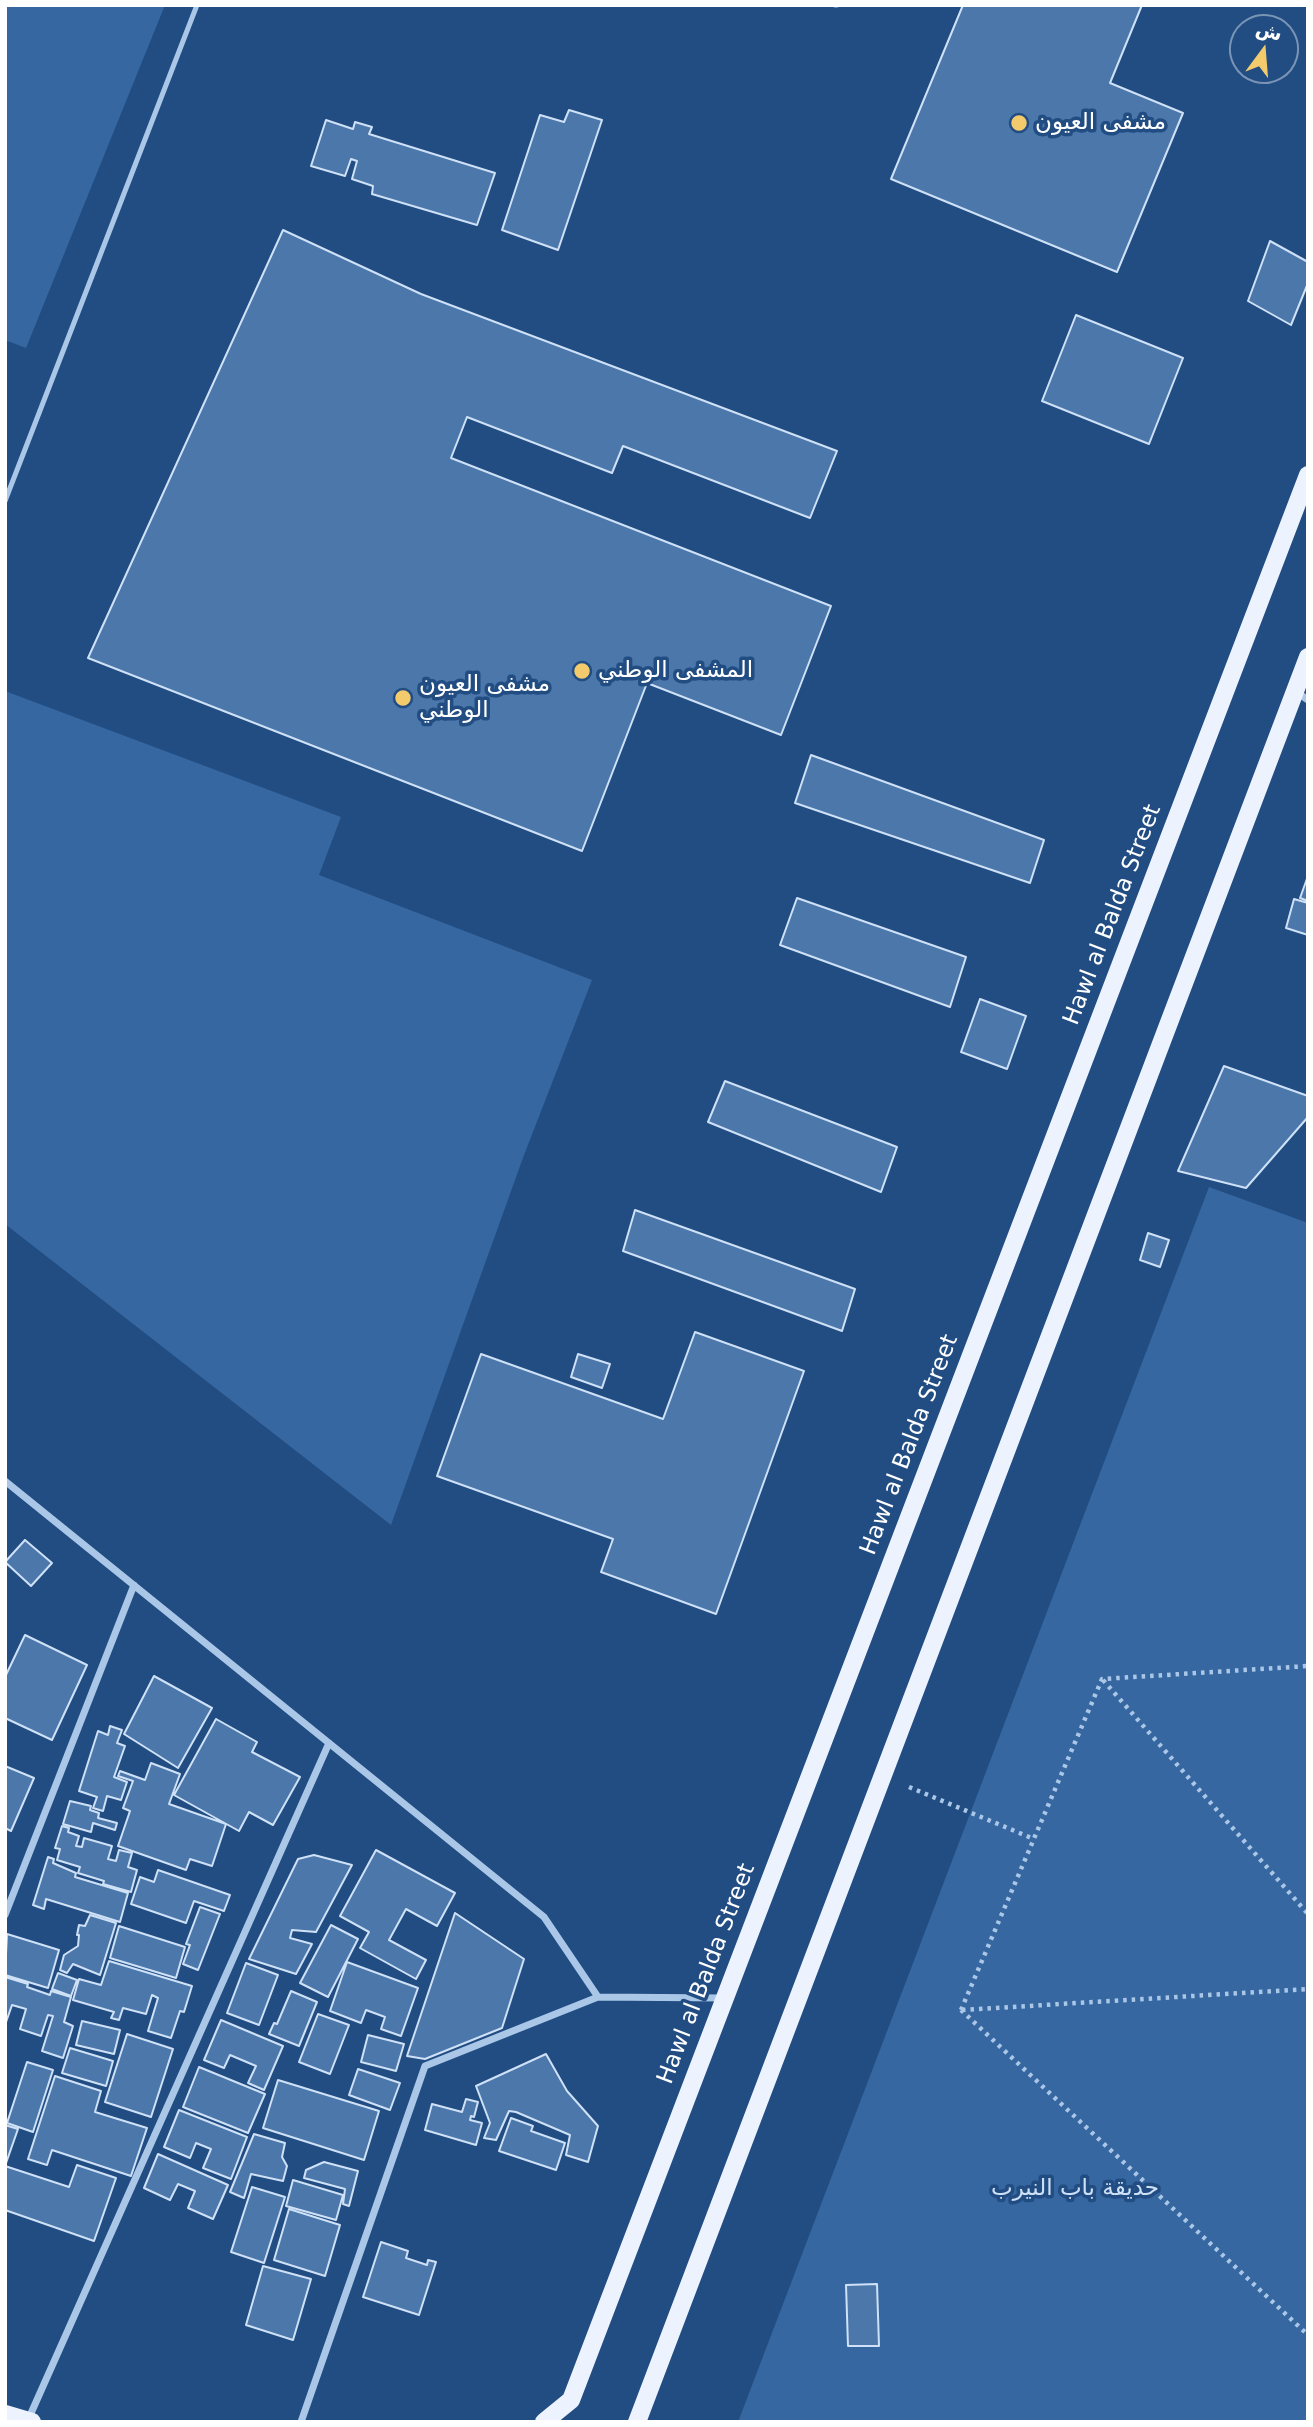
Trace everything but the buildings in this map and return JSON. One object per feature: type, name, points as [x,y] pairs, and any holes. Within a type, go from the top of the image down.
[{"type":"main road","name":"Hawl al Balda Street","points":[[544,2422],[571,2400],[1308,475]]},
{"type":"main road","points":[[637,2422],[882,1776],[1301,696],[1308,657]]},
{"type":"main road","points":[[5,2413],[30,2421]]},
{"type":"street","points":[[5,1481],[544,1917],[598,1997]]},
{"type":"street","points":[[5,1915],[134,1585]]},
{"type":"street","points":[[30,2421],[329,1743]]},
{"type":"street","points":[[301,2422],[425,2066],[598,1997],[724,1998]]},
{"type":"lane","points":[[5,501],[197,5]]},
{"type":"path","points":[[1102,1679],[1308,1666]]},
{"type":"path","points":[[961,2010],[1102,1679]]},
{"type":"path","points":[[1102,1679],[1308,1914]]},
{"type":"path","points":[[882,1776],[1034,1839]]},
{"type":"path","points":[[961,2010],[1308,1989]]},
{"type":"path","points":[[961,2010],[1308,2335]]},
{"type":"green space","points":[[5,5],[165,5],[26,348],[5,340]]},
{"type":"green space","points":[[5,691],[341,817],[319,875],[592,980],[524,1155],[391,1525],[5,1224]]},
{"type":"green space","name":"حديقة باب النيرب","points":[[1209,1187],[1308,1223],[1308,2422],[738,2422]]},
{"type":"place","name":"مشفى العيون","points":[[1019,123]]},
{"type":"place","name":"المشفى الوطني","points":[[582,671]]},
{"type":"place","name":"مشفى العيون الوطني","points":[[403,698]]}]
